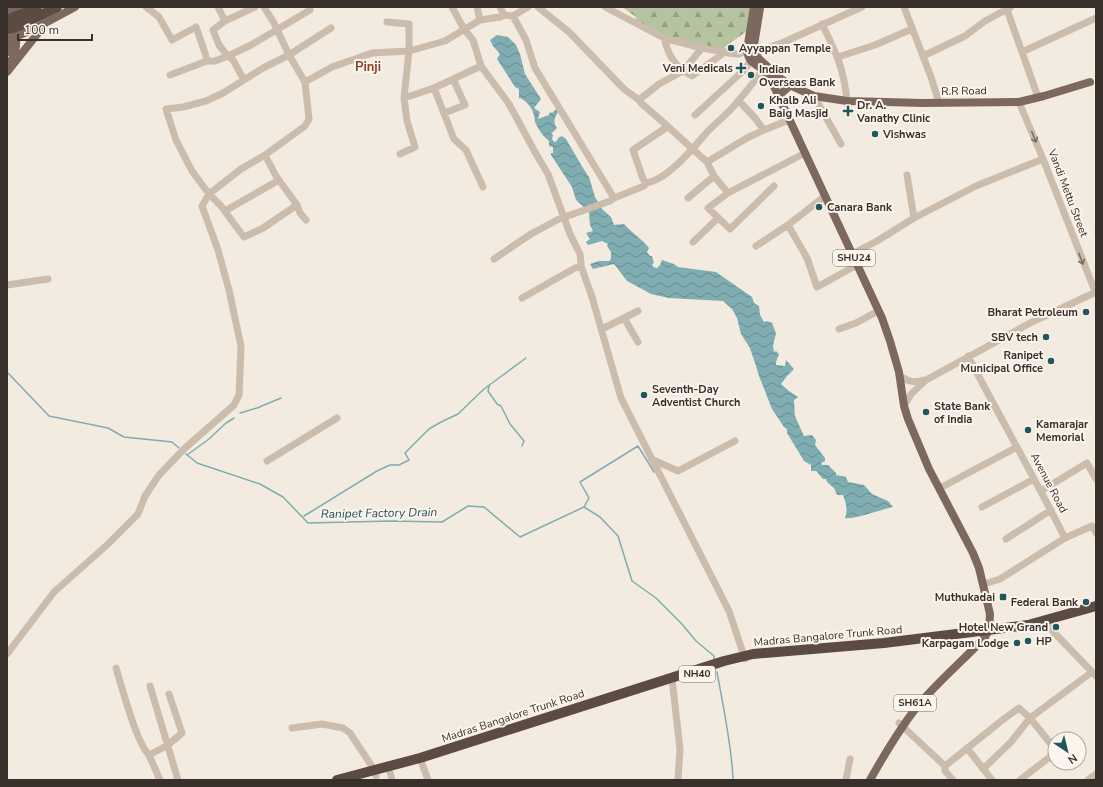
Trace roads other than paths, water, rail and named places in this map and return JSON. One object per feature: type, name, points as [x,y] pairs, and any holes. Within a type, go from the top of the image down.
[{"type":"highway","points":[[12,16],[37,7]]},
{"type":"highway","points":[[12,16],[57,7]]},
{"type":"highway","points":[[7,30],[12,16]]},
{"type":"highway","name":"Madras Bangalore Trunk Road","points":[[1045,623],[1096,606]]},
{"type":"highway","name":"Madras Bangalore Trunk Road","points":[[337,780],[376,773],[421,760],[745,658],[753,654],[884,644],[983,634],[1045,623],[1096,611]]},
{"type":"highway","name":"NH40","points":[[358,780],[376,773],[391,776],[421,760]]},
{"type":"main road","points":[[7,40],[34,29],[75,7]]},
{"type":"main road","points":[[751,62],[747,50],[754,7]]},
{"type":"main road","points":[[755,53],[754,45],[760,7]]},
{"type":"main road","points":[[7,68],[15,37],[15,26],[12,16]]},
{"type":"main road","points":[[7,72],[36,34],[50,20]]},
{"type":"main road","points":[[10,55],[22,44],[34,29]]},
{"type":"main road","name":"R.R Road","points":[[755,53],[759,59],[781,79],[791,85],[814,96],[847,101],[939,103],[1019,102],[1092,82]]},
{"type":"main road","name":"SHU24","points":[[751,62],[763,70],[771,80],[852,254],[890,340],[900,376],[904,406],[908,419],[929,469],[974,553],[984,584],[990,614],[983,634]]},
{"type":"main road","points":[[778,96],[791,85]]},
{"type":"main road","points":[[870,780],[901,725],[983,634]]},
{"type":"main road","name":"SH61A","points":[[866,780],[889,738],[901,725]]},
{"type":"street","points":[[146,7],[159,17],[172,40],[196,27],[207,61]]},
{"type":"street","points":[[218,7],[225,21]]},
{"type":"street","points":[[244,80],[234,60],[228,56],[220,45],[213,30],[225,21],[254,7]]},
{"type":"street","points":[[7,654],[54,592],[107,545],[138,514],[145,496],[159,475],[204,431],[234,405],[239,395],[241,346],[218,250],[202,206],[209,194],[241,169],[265,155],[305,126],[309,119],[305,82],[264,7]]},
{"type":"street","points":[[452,7],[473,40],[481,66],[509,104],[548,174],[570,234],[580,254],[582,263],[581,266],[602,329],[621,398],[729,611],[745,658]]},
{"type":"street","points":[[477,7],[480,20]]},
{"type":"street","points":[[500,7],[504,15]]},
{"type":"street","points":[[305,82],[332,66],[372,53],[409,51],[445,41],[480,20],[504,15],[513,16],[528,7]]},
{"type":"street","points":[[538,7],[570,32],[624,88],[707,162],[714,176],[728,193]]},
{"type":"street","points":[[605,7],[664,38],[702,48],[725,52],[739,54],[747,50]]},
{"type":"street","points":[[755,53],[784,42],[862,7]]},
{"type":"street","points":[[904,7],[939,103]]},
{"type":"street","points":[[923,56],[965,36],[985,21],[1008,8],[1022,52],[1042,96]]},
{"type":"street","points":[[170,75],[207,61],[215,61],[228,56],[251,45],[310,10]]},
{"type":"street","points":[[513,16],[526,40],[535,68],[614,198]]},
{"type":"street","points":[[1022,52],[1096,18]]},
{"type":"street","points":[[387,22],[409,24],[409,51],[404,98],[407,121],[415,147],[400,154]]},
{"type":"street","points":[[822,24],[838,57],[846,82],[847,101]]},
{"type":"street","points":[[297,205],[263,228],[244,238],[225,211],[209,194],[192,171],[176,140],[166,109],[183,107],[206,101],[223,93],[264,68],[289,55],[331,28]]},
{"type":"street","points":[[838,57],[875,45],[912,29]]},
{"type":"street","points":[[664,38],[667,51],[682,71],[692,76],[725,52]]},
{"type":"street","points":[[639,100],[659,84],[682,71],[702,48]]},
{"type":"street","points":[[695,115],[751,62]]},
{"type":"street","points":[[404,98],[434,88],[481,66]]},
{"type":"street","points":[[494,259],[531,234],[559,219],[565,218],[644,186],[646,183],[649,183],[669,172],[738,101],[763,70]]},
{"type":"street","points":[[444,113],[465,105],[453,79]]},
{"type":"street","points":[[434,88],[454,139],[466,150],[483,187]]},
{"type":"street","points":[[814,96],[841,144]]},
{"type":"street","points":[[738,101],[755,118],[764,130]]},
{"type":"street","name":"Vandi Mettu Street","points":[[1019,102],[1096,293]]},
{"type":"street","points":[[707,162],[764,130],[789,120]]},
{"type":"street","points":[[646,183],[634,150],[667,126]]},
{"type":"street","points":[[774,186],[730,229],[708,208],[728,193],[805,153]]},
{"type":"street","points":[[265,155],[279,180],[306,220]]},
{"type":"street","points":[[852,254],[877,241],[914,218],[976,186],[1043,159]]},
{"type":"street","points":[[907,175],[914,218]]},
{"type":"street","points":[[688,198],[714,176]]},
{"type":"street","points":[[225,211],[279,180]]},
{"type":"street","points":[[756,246],[788,225],[825,196]]},
{"type":"street","points":[[693,242],[718,218]]},
{"type":"street","points":[[788,225],[807,258],[817,287],[857,265]]},
{"type":"street","points":[[522,298],[574,268],[581,266]]},
{"type":"street","points":[[7,285],[48,279]]},
{"type":"street","points":[[904,406],[911,394],[926,380],[1032,322],[1096,293]]},
{"type":"street","points":[[602,329],[638,311]]},
{"type":"street","points":[[839,329],[856,323],[878,311]]},
{"type":"street","points":[[624,318],[638,342]]},
{"type":"street","name":"Avenue Road","points":[[968,356],[1065,538]]},
{"type":"street","points":[[900,376],[910,382],[926,380]]},
{"type":"street","points":[[267,461],[337,418]]},
{"type":"street","points":[[651,458],[678,471],[735,441]]},
{"type":"street","points":[[940,488],[1016,447]]},
{"type":"street","points":[[1041,491],[1087,463],[1096,479]]},
{"type":"street","points":[[982,507],[1034,479]]},
{"type":"street","points":[[1006,539],[1051,510]]},
{"type":"street","points":[[984,584],[1000,579],[1065,538],[1094,525],[1096,533]]},
{"type":"street","points":[[983,769],[1011,742],[1030,718],[1094,674],[1045,623]]},
{"type":"street","points":[[116,668],[136,728],[160,780]]},
{"type":"street","points":[[672,680],[680,749],[678,780]]},
{"type":"street","points":[[150,686],[178,780]]},
{"type":"street","points":[[149,755],[168,745],[182,733],[169,694]]},
{"type":"street","points":[[945,766],[1019,708],[1030,718],[1047,739]]},
{"type":"street","points":[[292,728],[322,724],[343,728],[350,732],[376,773]]},
{"type":"street","points":[[901,725],[945,766],[945,771],[953,780]]},
{"type":"street","points":[[967,748],[992,780]]},
{"type":"street","points":[[846,780],[850,759]]},
{"type":"street","points":[[1020,780],[1047,759]]},
{"type":"street","points":[[421,760],[428,780]]},
{"type":"street","points":[[1088,780],[1096,774]]},
{"type":"water","points":[[497,35],[508,37],[516,45],[525,74],[541,99],[534,108],[540,112],[538,119],[549,115],[550,112],[552,113],[557,108],[559,110],[554,122],[557,128],[551,134],[553,135],[552,139],[554,142],[562,136],[566,139],[589,177],[595,197],[602,209],[611,217],[614,225],[624,224],[649,248],[647,252],[650,256],[652,256],[654,263],[652,264],[653,267],[657,268],[662,260],[678,267],[716,272],[752,297],[754,303],[759,306],[760,315],[764,322],[767,321],[772,323],[776,333],[773,346],[774,352],[776,351],[779,354],[776,365],[785,366],[786,360],[794,369],[781,384],[798,397],[794,400],[795,416],[804,436],[812,435],[816,440],[815,445],[825,458],[825,461],[821,463],[822,465],[828,465],[836,473],[836,475],[846,477],[848,482],[864,485],[872,494],[888,501],[893,507],[861,516],[845,518],[846,506],[843,495],[837,495],[834,488],[827,482],[826,479],[823,479],[816,471],[811,471],[811,465],[804,461],[787,433],[787,429],[772,409],[750,348],[741,334],[737,318],[732,309],[723,301],[669,298],[651,294],[627,281],[614,264],[593,269],[590,264],[599,261],[609,261],[611,259],[611,252],[607,246],[608,244],[602,241],[588,245],[586,242],[590,239],[586,233],[593,231],[590,225],[589,212],[576,200],[572,187],[551,155],[551,153],[553,153],[553,147],[549,146],[549,141],[543,136],[535,123],[531,108],[525,101],[520,98],[519,99],[519,89],[515,87],[497,59],[500,54],[490,40]]},
{"type":"waterway","points":[[304,516],[377,471],[390,465],[399,465],[409,460],[405,453],[429,429],[458,414],[484,389],[526,358]]},
{"type":"waterway","name":"Ranipet Factory Drain","points":[[7,372],[49,416],[108,428],[124,437],[172,442],[179,448]]},
{"type":"waterway","points":[[489,386],[488,391],[497,404],[501,406],[510,424],[524,441],[522,446]]},
{"type":"waterway","points":[[240,413],[281,398]]},
{"type":"waterway","points":[[187,455],[234,418]]},
{"type":"waterway","points":[[584,507],[589,498],[580,482],[638,446],[654,472]]},
{"type":"waterway","name":"Ranipet Factory Drain","points":[[186,454],[197,463],[260,484],[283,497],[308,523],[391,521],[442,522],[468,506],[484,507],[520,537],[584,507],[600,517],[618,536],[632,581],[656,598],[681,623],[696,641],[714,656],[714,659]]},
{"type":"waterway","name":"Ranipet Factory Drain","points":[[717,672],[729,740],[733,780]]},
{"type":"place","name":"Ayyappan Temple","points":[[731,48]]},
{"type":"place","name":"Veni Medicals","points":[[741,68]]},
{"type":"place","name":"Indian Overseas Bank","points":[[751,75]]},
{"type":"place","name":"Khalb Ali Baig Masjid","points":[[761,106]]},
{"type":"place","name":"Dr. A. Vanathy Clinic","points":[[848,111]]},
{"type":"place","name":"Vishwas","points":[[875,134]]},
{"type":"place","name":"Canara Bank","points":[[819,207]]},
{"type":"place","name":"Bharat Petroleum","points":[[1086,312]]},
{"type":"place","name":"SBV tech","points":[[1046,337]]},
{"type":"place","name":"Ranipet Municipal Office","points":[[1051,361]]},
{"type":"place","name":"Seventh-Day Adventist Church","points":[[644,395]]},
{"type":"place","name":"State Bank of India","points":[[926,412]]},
{"type":"place","name":"Kamarajar Memorial","points":[[1028,430]]},
{"type":"place","name":"Muthukadai","points":[[1003,597]]},
{"type":"place","name":"Federal Bank","points":[[1086,602]]},
{"type":"place","name":"Hotel New Grand","points":[[1056,627]]},
{"type":"place","name":"HP","points":[[1028,641]]},
{"type":"place","name":"Karpagam Lodge","points":[[1017,643]]},
{"type":"district","name":"Pinji","points":[[368,67]]}]
